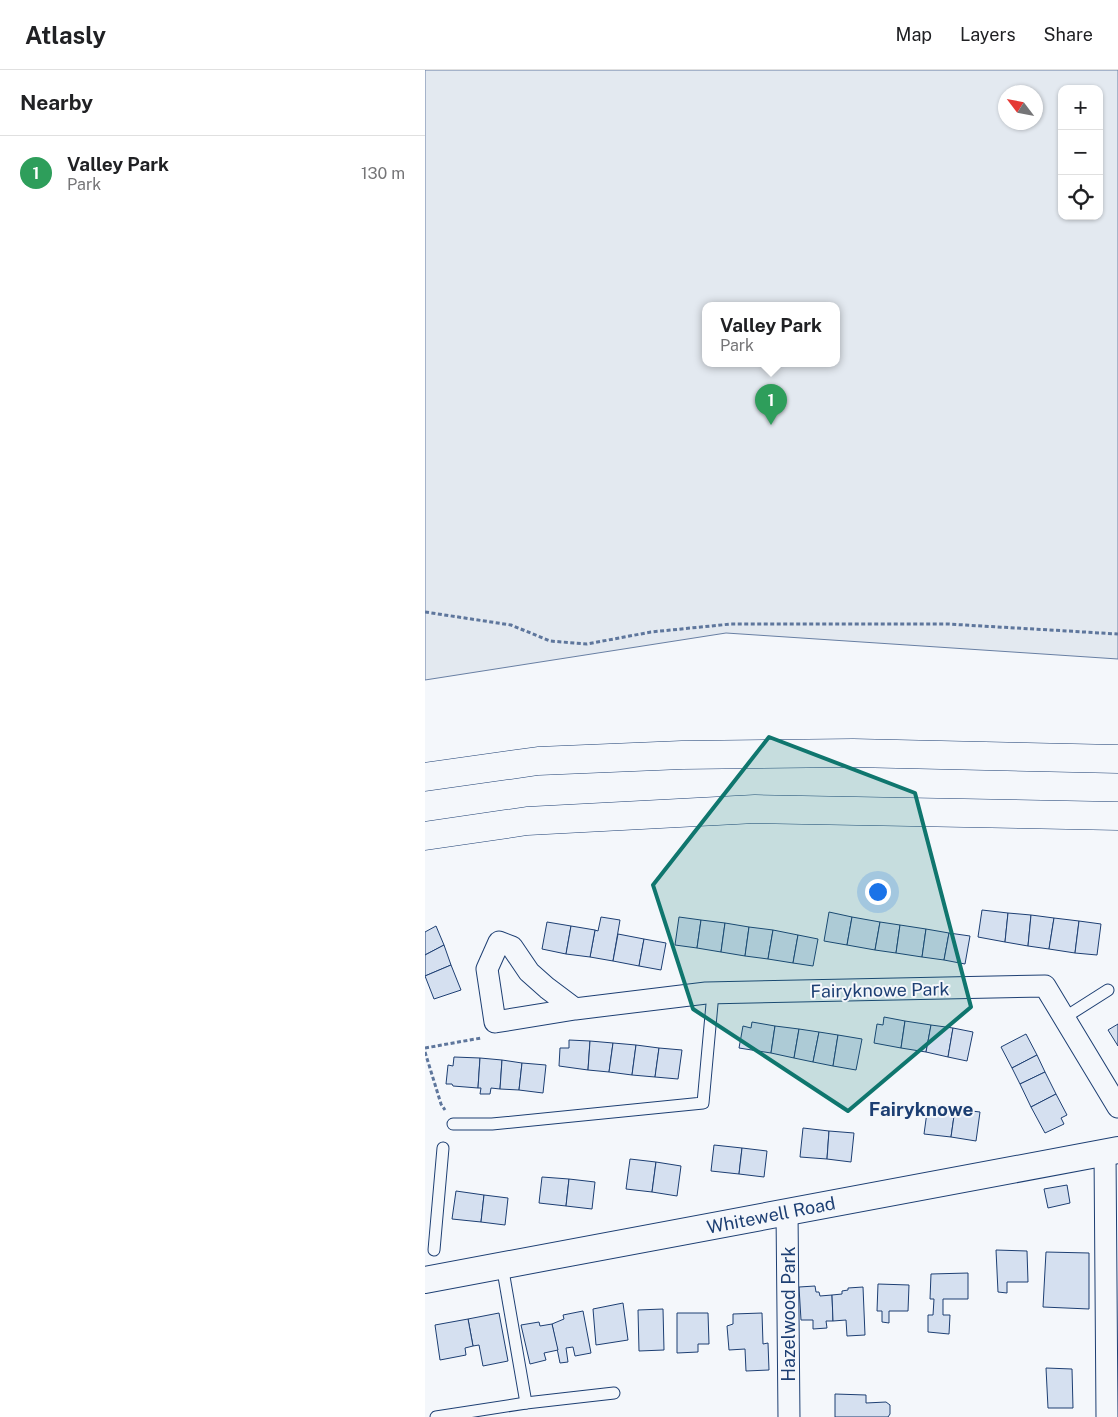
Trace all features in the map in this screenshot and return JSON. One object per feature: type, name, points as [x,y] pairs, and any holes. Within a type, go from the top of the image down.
[{"type":"highway","points":[[425,777],[538,761],[682,755],[853,753],[1118,759]]},
{"type":"highway","points":[[425,836],[527,821],[755,809],[1118,816]]},
{"type":"street","points":[[495,1022],[487,969],[499,942],[512,946],[529,972],[575,1009]]},
{"type":"street","name":"Fairyknowe Park","points":[[495,1022],[575,1009],[713,993],[1045,986],[1118,1107]]},
{"type":"street","points":[[1107,1417],[1111,1151]]},
{"type":"street","name":"Whitewell Road","points":[[425,1280],[1111,1151]]},
{"type":"street","name":"Hazelwood Park","points":[[787,1212],[789,1417]]},
{"type":"lane","points":[[1064,1018],[1107,990]]},
{"type":"lane","points":[[453,1124],[492,1124],[703,1103],[713,993]]},
{"type":"lane","points":[[434,1250],[443,1148]]},
{"type":"lane","points":[[502,1266],[525,1403]]},
{"type":"lane","points":[[436,1417],[525,1403],[614,1393]]},
{"type":"path","points":[[425,612],[511,625],[550,641],[587,644],[651,632],[731,624],[948,624],[1118,634]]},
{"type":"path","points":[[453,1124],[441,1104],[425,1050],[480,1038],[495,1022]]},
{"type":"highlighted area","points":[[769,737],[915,793],[971,1007],[848,1111],[693,1009],[653,885]]},
{"type":"shaded area","points":[[425,70],[1118,70],[1118,659],[726,633],[425,680]]},
{"type":"building","points":[[982,910],[1008,913],[1005,942],[978,937]]},
{"type":"building","points":[[829,912],[852,917],[847,945],[824,941]]},
{"type":"building","points":[[1008,913],[1031,915],[1028,946],[1005,942]]},
{"type":"building","points":[[1031,915],[1054,918],[1049,949],[1028,946]]},
{"type":"building","points":[[601,917],[620,920],[613,961],[590,957],[595,930],[598,931]]},
{"type":"building","points":[[679,917],[701,920],[697,948],[675,945]]},
{"type":"building","points":[[852,917],[880,922],[875,950],[847,945]]},
{"type":"building","points":[[1054,918],[1079,921],[1075,953],[1049,949]]},
{"type":"building","points":[[701,920],[725,923],[721,952],[697,948]]},
{"type":"building","points":[[1079,921],[1101,924],[1097,955],[1075,953]]},
{"type":"building","points":[[547,922],[571,926],[566,954],[542,949]]},
{"type":"building","points":[[880,922],[900,925],[896,953],[875,950]]},
{"type":"building","points":[[725,923],[749,927],[745,956],[721,952]]},
{"type":"building","points":[[900,925],[926,929],[922,957],[896,953]]},
{"type":"building","points":[[436,926],[444,945],[425,955],[425,932]]},
{"type":"building","points":[[571,926],[595,930],[590,957],[566,954]]},
{"type":"building","points":[[749,927],[773,930],[768,959],[745,956]]},
{"type":"building","points":[[926,929],[949,933],[944,960],[922,957]]},
{"type":"building","points":[[773,930],[798,935],[793,963],[768,959]]},
{"type":"building","points":[[949,933],[970,936],[965,964],[944,960]]},
{"type":"building","points":[[618,934],[644,939],[639,966],[613,961]]},
{"type":"building","points":[[798,935],[818,939],[813,966],[793,963]]},
{"type":"building","points":[[644,939],[666,943],[661,970],[639,966]]},
{"type":"building","points":[[444,945],[451,965],[425,976],[425,955]]},
{"type":"building","points":[[451,965],[461,990],[434,999],[425,976]]},
{"type":"building","points":[[884,1017],[905,1021],[901,1048],[874,1043],[877,1024],[883,1025]]},
{"type":"building","points":[[905,1021],[931,1025],[926,1052],[901,1048]]},
{"type":"building","points":[[752,1022],[775,1026],[771,1053],[739,1048],[743,1026],[751,1028]]},
{"type":"building","points":[[1118,1024],[1118,1046],[1108,1030]]},
{"type":"building","points":[[931,1025],[953,1028],[948,1057],[926,1052]]},
{"type":"building","points":[[775,1026],[799,1029],[794,1058],[771,1053]]},
{"type":"building","points":[[953,1028],[973,1032],[967,1061],[948,1057]]},
{"type":"building","points":[[799,1029],[819,1032],[813,1062],[794,1058]]},
{"type":"building","points":[[819,1032],[838,1035],[833,1066],[813,1062]]},
{"type":"building","points":[[1026,1034],[1037,1055],[1012,1068],[1001,1047]]},
{"type":"building","points":[[838,1035],[862,1039],[856,1070],[833,1066]]},
{"type":"building","points":[[569,1040],[590,1041],[588,1070],[559,1066],[560,1048],[569,1048]]},
{"type":"building","points":[[590,1041],[613,1043],[609,1072],[588,1070]]},
{"type":"building","points":[[613,1043],[636,1045],[632,1075],[609,1072]]},
{"type":"building","points":[[636,1045],[659,1048],[655,1077],[632,1075]]},
{"type":"building","points":[[659,1048],[682,1050],[678,1079],[655,1077]]},
{"type":"building","points":[[1037,1055],[1045,1072],[1020,1084],[1012,1068]]},
{"type":"building","points":[[454,1057],[480,1058],[478,1088],[446,1084],[448,1065],[453,1066]]},
{"type":"building","points":[[480,1058],[502,1060],[500,1089],[491,1088],[490,1094],[480,1094],[481,1088],[478,1088]]},
{"type":"building","points":[[502,1060],[522,1063],[519,1090],[500,1089]]},
{"type":"building","points":[[522,1063],[546,1065],[543,1093],[519,1090]]},
{"type":"building","points":[[1045,1072],[1056,1094],[1031,1107],[1020,1084]]},
{"type":"building","points":[[1056,1094],[1067,1115],[1061,1118],[1064,1124],[1045,1133],[1031,1107]]},
{"type":"building","points":[[928,1105],[955,1109],[951,1137],[924,1134]]},
{"type":"building","points":[[955,1109],[980,1112],[976,1141],[951,1137]]},
{"type":"building","points":[[803,1128],[829,1131],[827,1159],[800,1157]]},
{"type":"building","points":[[829,1131],[854,1133],[851,1162],[827,1159]]},
{"type":"building","points":[[714,1145],[742,1148],[739,1174],[711,1171]]},
{"type":"building","points":[[742,1148],[767,1151],[764,1177],[739,1174]]},
{"type":"building","points":[[630,1159],[656,1162],[652,1192],[626,1189]]},
{"type":"building","points":[[656,1162],[681,1166],[677,1196],[652,1192]]},
{"type":"building","points":[[542,1177],[569,1179],[566,1206],[539,1203]]},
{"type":"building","points":[[569,1179],[595,1182],[592,1209],[566,1206]]},
{"type":"building","points":[[1067,1185],[1070,1203],[1048,1208],[1044,1189]]},
{"type":"building","points":[[456,1191],[484,1195],[481,1222],[452,1219]]},
{"type":"building","points":[[484,1195],[508,1198],[505,1225],[481,1222]]},
{"type":"building","points":[[996,1250],[1027,1251],[1028,1282],[1007,1282],[1007,1293],[998,1292]]},
{"type":"building","points":[[1046,1252],[1089,1253],[1089,1309],[1043,1307]]},
{"type":"building","points":[[968,1273],[968,1299],[943,1299],[943,1315],[950,1315],[949,1334],[928,1332],[928,1315],[933,1315],[934,1299],[930,1299],[931,1274]]},
{"type":"building","points":[[878,1284],[909,1285],[908,1311],[889,1311],[889,1323],[882,1322],[882,1311],[877,1311]]},
{"type":"building","points":[[815,1286],[816,1292],[819,1292],[820,1296],[832,1295],[833,1321],[826,1321],[827,1328],[813,1329],[813,1320],[801,1320],[799,1287]]},
{"type":"building","points":[[863,1287],[865,1335],[847,1336],[846,1320],[833,1321],[832,1295],[842,1294],[842,1291],[848,1290],[848,1288]]},
{"type":"building","points":[[623,1303],[628,1340],[596,1345],[593,1309]]},
{"type":"building","points":[[663,1309],[664,1350],[639,1351],[638,1310]]},
{"type":"building","points":[[583,1311],[591,1353],[575,1356],[573,1347],[566,1348],[568,1362],[560,1363],[552,1324],[564,1319],[563,1315]]},
{"type":"building","points":[[499,1313],[508,1361],[483,1366],[479,1345],[473,1346],[468,1319]]},
{"type":"building","points":[[677,1313],[708,1313],[709,1344],[698,1344],[698,1352],[677,1353]]},
{"type":"building","points":[[762,1313],[763,1344],[768,1343],[769,1370],[746,1371],[745,1349],[729,1350],[727,1326],[733,1324],[733,1314]]},
{"type":"building","points":[[468,1319],[473,1346],[465,1348],[466,1355],[440,1360],[435,1325]]},
{"type":"building","points":[[539,1322],[540,1326],[552,1324],[558,1350],[544,1353],[546,1360],[530,1364],[521,1325]]},
{"type":"building","points":[[1046,1368],[1072,1369],[1073,1408],[1048,1408]]},
{"type":"building","points":[[835,1394],[866,1395],[866,1403],[886,1402],[890,1405],[890,1414],[888,1417],[835,1417]]},
{"type":"place","name":"Valley Park","points":[[771,425]]},
{"type":"district","name":"Fairyknowe","points":[[921,1109]]}]
